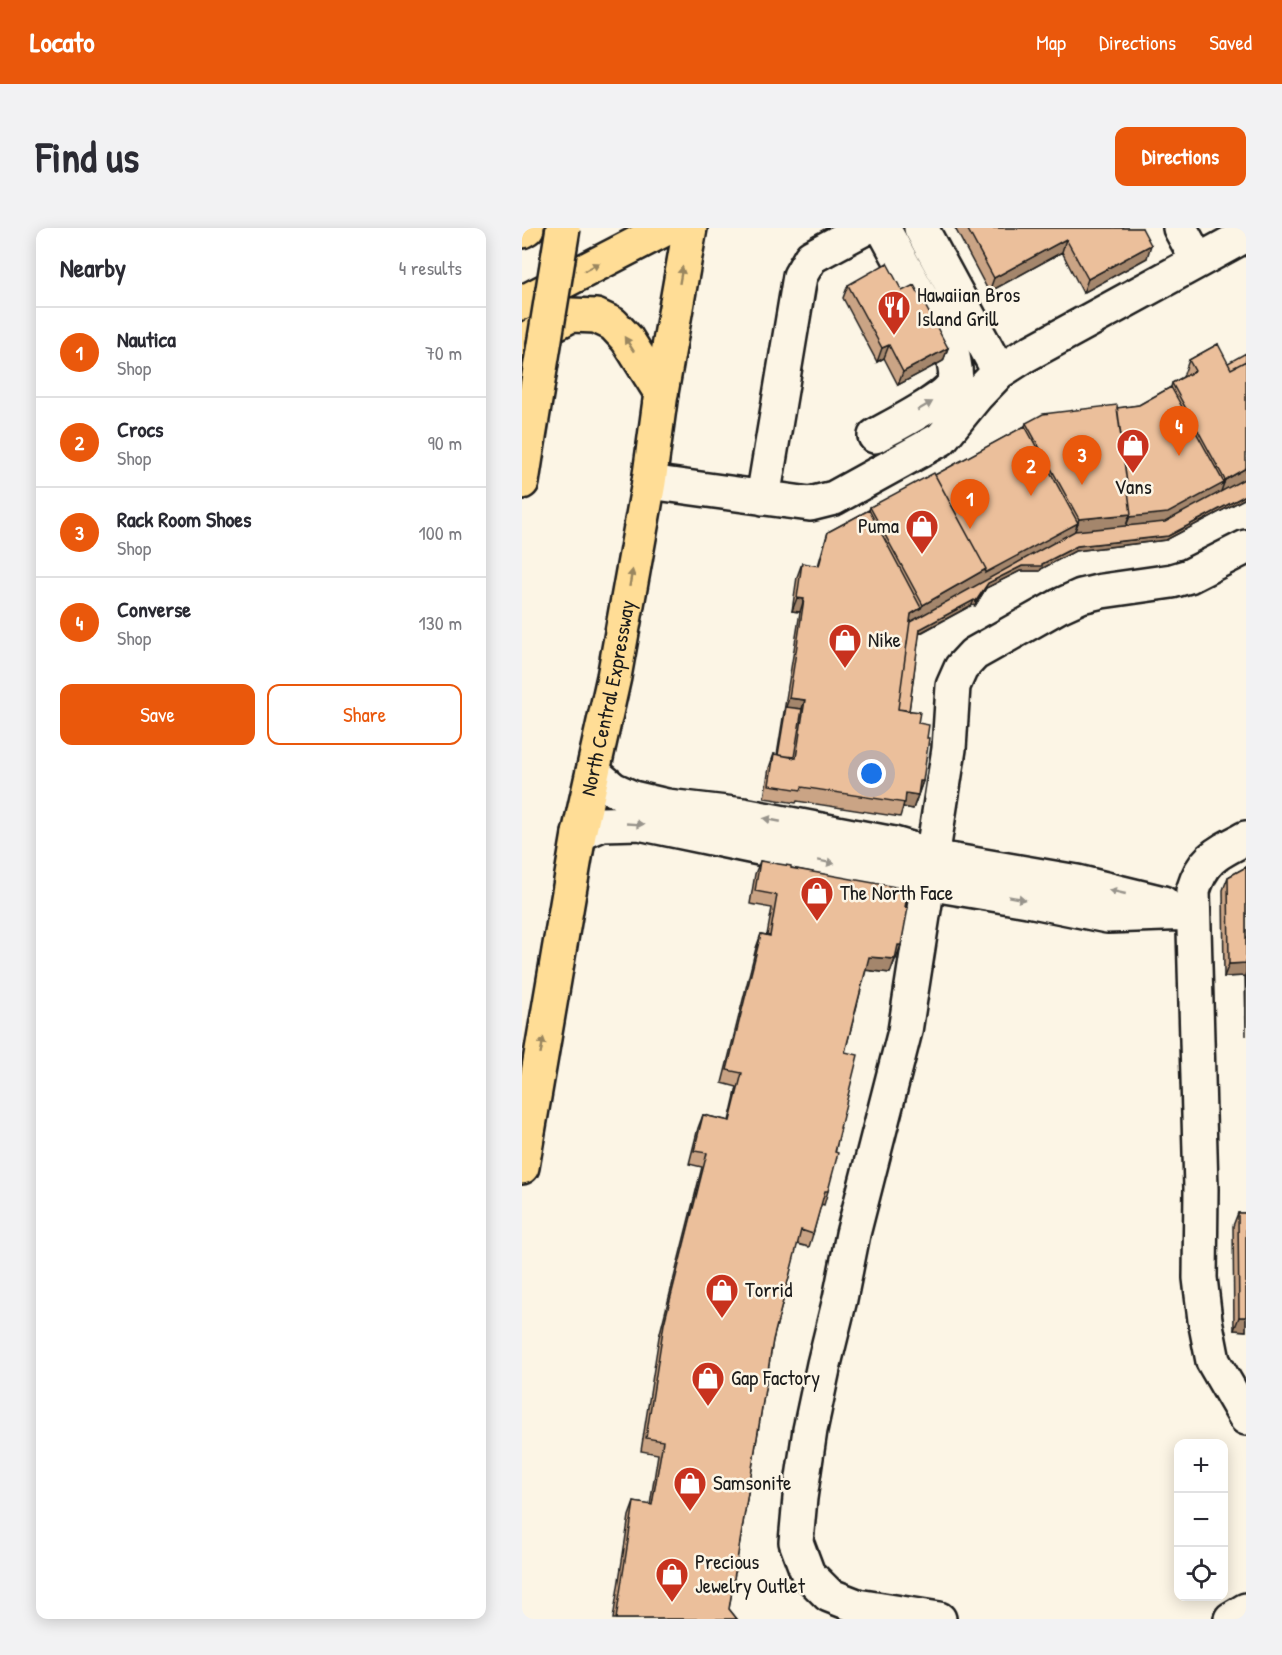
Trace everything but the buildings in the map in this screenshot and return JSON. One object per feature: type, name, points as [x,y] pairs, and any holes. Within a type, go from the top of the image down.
[{"type":"main road","points":[[522,231],[527,228]]},
{"type":"main road","points":[[522,482],[563,228]]},
{"type":"main road","points":[[522,303],[667,228]]},
{"type":"main road","name":"North Central Expressway","points":[[522,1167],[579,834],[609,702],[649,482],[660,393],[690,228]]},
{"type":"main road","points":[[522,341],[571,315],[596,316],[613,324],[627,339],[660,393]]},
{"type":"lane","points":[[763,498],[800,276],[811,257],[865,228]]},
{"type":"lane","points":[[875,436],[937,399],[949,390],[955,381],[953,356],[883,228]]},
{"type":"lane","points":[[921,228],[999,372]]},
{"type":"lane","points":[[1180,228],[1198,261]]},
{"type":"lane","points":[[649,482],[810,504],[834,498],[940,439],[999,372],[1024,356],[1246,235]]},
{"type":"lane","points":[[929,1618],[857,1606],[829,1595],[808,1574],[796,1542],[810,1430],[853,1234],[905,1031],[949,749],[953,686],[967,660],[982,648],[1081,596],[1172,581],[1189,576],[1246,547]]},
{"type":"lane","points":[[593,772],[613,789],[633,798],[667,806],[743,815],[894,844],[929,869]]},
{"type":"lane","points":[[579,834],[602,824],[639,823],[929,869],[1028,900],[1107,916],[1193,913]]},
{"type":"lane","points":[[1246,838],[1212,856],[1198,874],[1193,891],[1201,1189],[1200,1278],[1213,1360],[1246,1418]]},
{"type":"lane","points":[[1231,1619],[1246,1610]]},
{"type":"place","name":"Hawaiian Bros Island Grill","points":[[894,336]]},
{"type":"place","name":"Converse","points":[[1179,456]]},
{"type":"place","name":"Vans","points":[[1133,474]]},
{"type":"place","name":"Rack Room Shoes","points":[[1082,485]]},
{"type":"place","name":"Crocs","points":[[1031,496]]},
{"type":"place","name":"Nautica","points":[[970,529]]},
{"type":"place","name":"Puma","points":[[922,555]]},
{"type":"place","name":"Nike","points":[[845,669]]},
{"type":"place","name":"The North Face","points":[[817,922]]},
{"type":"place","name":"Torrid","points":[[722,1319]]},
{"type":"place","name":"Gap Factory","points":[[708,1407]]},
{"type":"place","name":"Samsonite","points":[[690,1512]]},
{"type":"place","name":"Precious Jewelry Outlet","points":[[672,1603]]}]
